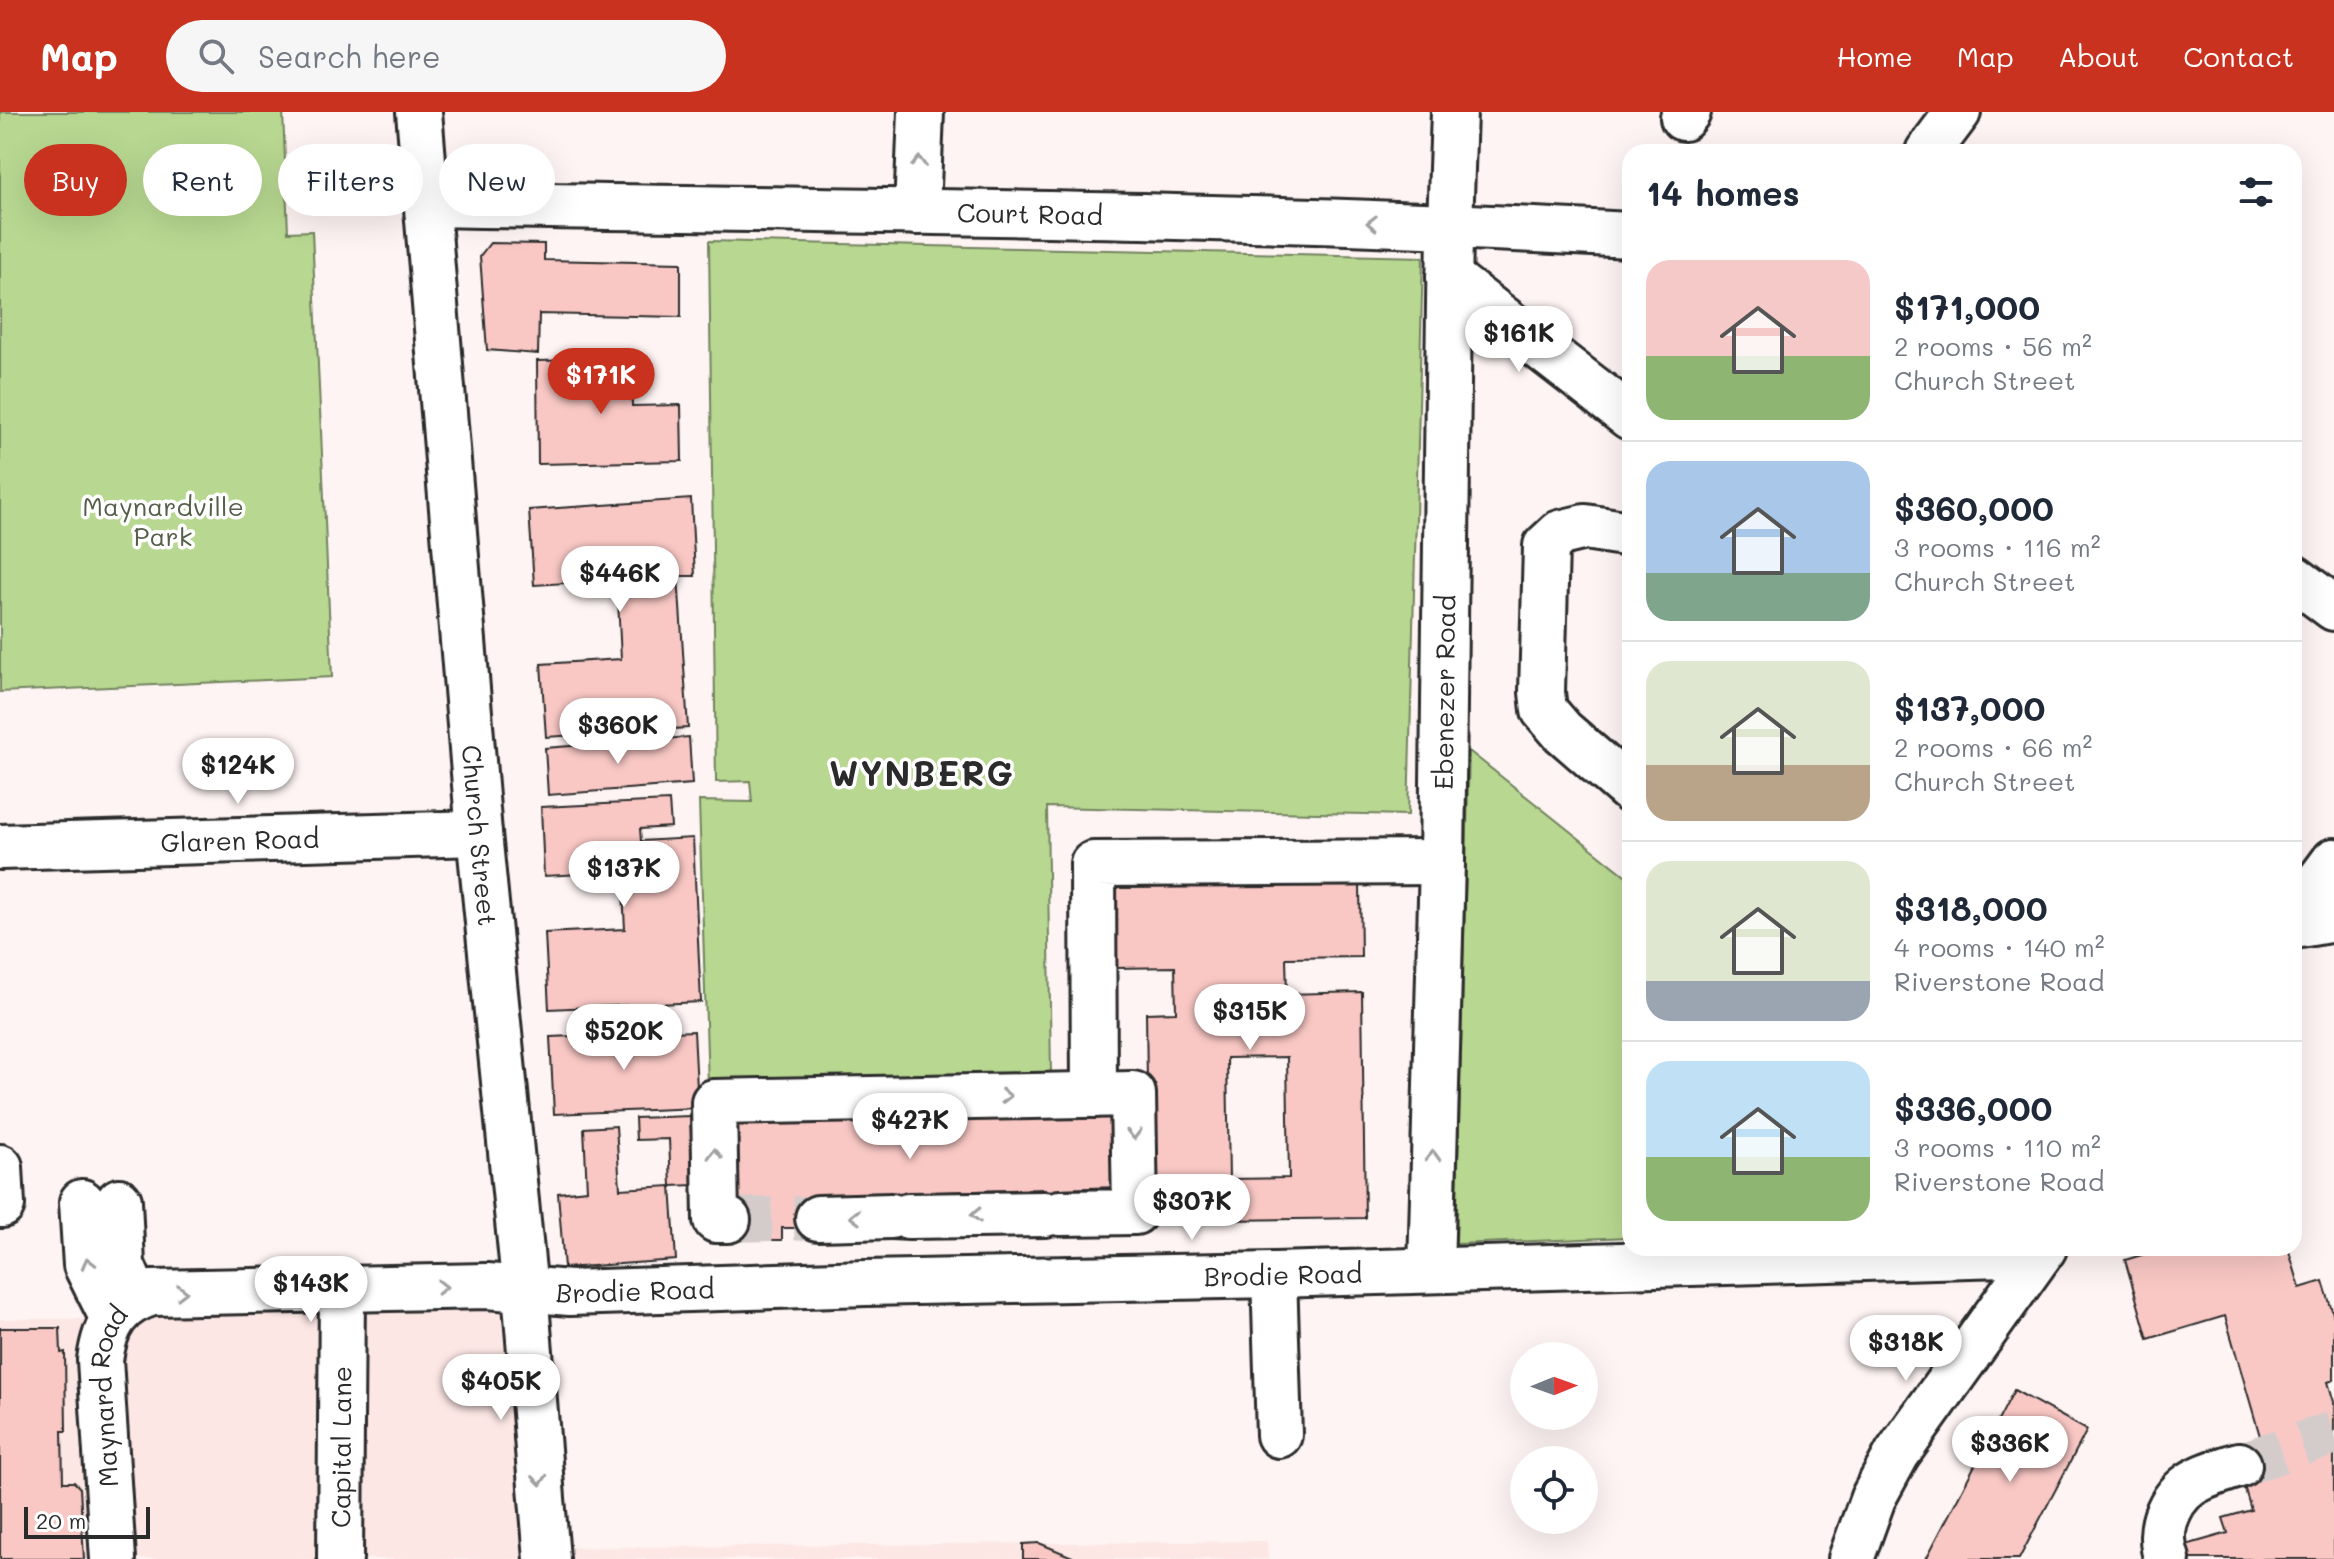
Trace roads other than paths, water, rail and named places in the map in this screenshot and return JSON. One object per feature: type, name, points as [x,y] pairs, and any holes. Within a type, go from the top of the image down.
[{"type":"street","name":"Church Street","points":[[419,112],[479,833],[525,1291],[547,1559]]},
{"type":"street","points":[[917,212],[921,112]]},
{"type":"street","name":"Ebenezer Road","points":[[1430,1252],[1442,862],[1454,112]]},
{"type":"street","points":[[1934,144],[1958,112]]},
{"type":"street","name":"Court Road","points":[[428,204],[1450,225],[1622,235]]},
{"type":"street","points":[[1449,277],[1622,411]]},
{"type":"street","points":[[1622,533],[1585,527],[1560,533],[1546,546],[1542,692],[1544,710],[1562,731],[1622,783]]},
{"type":"street","points":[[2302,584],[2334,608]]},
{"type":"street","name":"Glaren Road","points":[[0,847],[479,833]]},
{"type":"street","points":[[2302,904],[2334,861]]},
{"type":"street","points":[[1094,1095],[1093,864],[1442,862]]},
{"type":"street","points":[[2302,925],[2334,919]]},
{"type":"street","points":[[728,1220],[716,1220],[714,1102],[1133,1094],[1135,1212],[818,1218]]},
{"type":"street","points":[[0,1167],[0,1205]]},
{"type":"street","points":[[100,1201],[86,1265],[124,1309]]},
{"type":"street","name":"Brodie Road","points":[[525,1291],[570,1293],[866,1283],[1274,1275],[1430,1252],[1622,1251]]},
{"type":"street","points":[[1851,1559],[1873,1498],[1897,1454],[2038,1256]]},
{"type":"street","points":[[1274,1275],[1279,1435]]},
{"type":"street","name":"Maynard Road","points":[[113,1559],[100,1360],[103,1338],[124,1309],[166,1293],[487,1286],[525,1291]]},
{"type":"street","name":"Capital Lane","points":[[340,1559],[342,1289]]},
{"type":"street","points":[[2167,1559],[2163,1549],[2163,1522],[2178,1494],[2199,1479],[2239,1465]]},
{"type":"tunnel","points":[[728,1220],[818,1218]]},
{"type":"tunnel","points":[[2239,1465],[2334,1433]]},
{"type":"district","name":"WYNBERG","points":[[922,772]]},
{"type":"park label","name":"Maynardville Park","points":[[163,521]]}]
